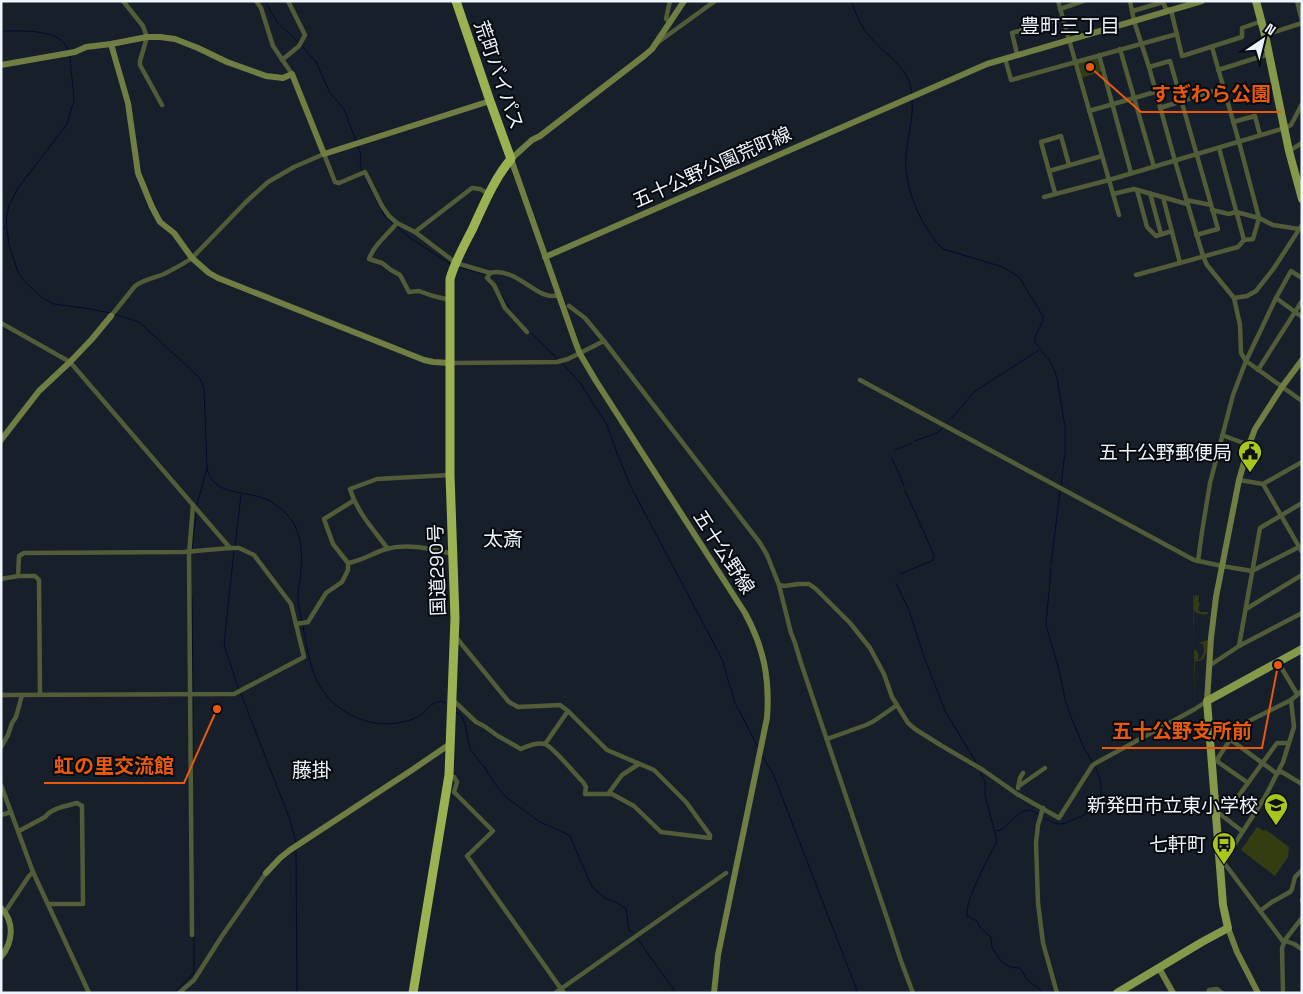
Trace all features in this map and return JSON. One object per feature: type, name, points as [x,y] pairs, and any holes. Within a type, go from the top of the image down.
[{"type":"highway","name":"荒町バイパス","points":[[456,1],[511,159]]},
{"type":"highway","name":"国道290号","points":[[413,993],[449,775],[455,618],[450,475],[450,279],[489,194],[501,172],[511,159]]},
{"type":"main road","points":[[1256,1],[1289,151],[1301,194]]},
{"type":"main road","points":[[1117,993],[1228,928],[1223,905],[1207,700],[1278,662],[1301,652]]},
{"type":"street","points":[[123,1],[143,26],[147,37],[140,66],[162,105]]},
{"type":"street","points":[[256,1],[261,8],[273,46],[292,74],[335,182],[338,183],[365,172],[389,216],[397,223],[415,232],[456,263],[490,273],[508,274],[550,296],[558,295]]},
{"type":"street","points":[[282,60],[299,46],[305,35],[288,1]]},
{"type":"street","points":[[670,1],[666,19],[670,22]]},
{"type":"street","points":[[511,159],[532,140],[540,136],[644,56],[684,1]]},
{"type":"street","points":[[653,46],[715,1]]},
{"type":"street","points":[[1058,1],[1119,215]]},
{"type":"street","points":[[1060,9],[1083,1]]},
{"type":"street","points":[[1130,1],[1134,21],[1203,256],[1207,265],[1234,298],[1240,325],[1241,353],[1246,361],[1302,401]]},
{"type":"street","points":[[1265,35],[1302,22],[1297,1]]},
{"type":"street","points":[[1133,11],[1163,2],[1166,9],[1171,10]]},
{"type":"street","points":[[1177,34],[1011,80],[1005,58],[1200,2]]},
{"type":"street","points":[[1171,10],[1182,56],[1242,37],[1242,28],[1262,22]]},
{"type":"street","points":[[1018,54],[1012,33],[1062,18]]},
{"type":"street","points":[[1,65],[75,52],[86,47],[147,37],[160,37],[198,48],[227,62],[266,76],[283,78],[292,74]]},
{"type":"street","points":[[111,44],[128,103],[138,173],[148,199],[160,222],[174,233],[192,258],[218,278],[433,362],[557,362],[580,354],[604,341]]},
{"type":"street","points":[[1136,275],[1238,247],[1244,240],[1253,239],[1259,218],[1212,47]]},
{"type":"street","points":[[1120,49],[1154,167]]},
{"type":"street","points":[[1218,70],[1268,54]]},
{"type":"street","points":[[1099,55],[1131,173]]},
{"type":"street","name":"五十公野公園荒町線","points":[[545,257],[986,64],[1005,58]]},
{"type":"street","points":[[1149,67],[1170,61],[1212,207],[1218,229],[1196,235]]},
{"type":"street","points":[[1160,108],[1223,88]]},
{"type":"street","points":[[1089,111],[1156,92]]},
{"type":"street","points":[[1,440],[39,391],[92,339],[138,283],[163,274],[192,258],[268,182],[294,167],[324,154],[490,101]]},
{"type":"street","points":[[1044,196],[1109,180],[1285,128],[1291,125],[1302,104]]},
{"type":"street","points":[[1233,122],[1255,116],[1260,136]]},
{"type":"street","points":[[1055,194],[1041,142],[1062,136],[1069,165]]},
{"type":"street","points":[[1289,151],[1302,143]]},
{"type":"street","points":[[1219,148],[1244,240]]},
{"type":"street","points":[[1049,171],[1102,156]]},
{"type":"street","name":"五十公野線","points":[[511,159],[580,354],[745,613],[756,636],[765,666],[768,690],[767,718],[718,955],[714,993]]},
{"type":"street","points":[[415,232],[472,188],[480,189],[489,194]]},
{"type":"street","points":[[1113,194],[1134,189],[1212,207],[1229,214],[1236,212],[1273,224],[1300,227],[1274,268],[1256,291],[1247,296],[1234,298]]},
{"type":"street","points":[[1137,190],[1147,227],[1156,236],[1172,231]]},
{"type":"street","points":[[1150,193],[1161,234]]},
{"type":"street","points":[[1163,197],[1180,263]]},
{"type":"street","points":[[397,223],[372,250],[369,259],[382,263],[400,275],[410,292],[419,291],[450,300]]},
{"type":"street","points":[[1198,561],[1210,483],[1233,395],[1246,361],[1291,271],[1302,278]]},
{"type":"street","points":[[490,273],[487,278],[494,285],[505,308],[527,332]]},
{"type":"street","points":[[1276,298],[1302,317]]},
{"type":"street","points":[[1258,370],[1302,302]]},
{"type":"street","points":[[569,306],[585,318],[604,341],[760,543],[767,555],[779,585],[791,633],[826,739],[913,993]]},
{"type":"street","points":[[1,323],[70,362],[230,548]]},
{"type":"street","points":[[779,585],[809,584],[850,623],[870,648],[884,674],[897,705],[908,723],[915,729],[983,770],[1017,794],[1059,818],[1092,766],[1195,709],[1207,700],[1216,597],[1239,480],[1248,445],[1255,429],[1302,360]]},
{"type":"street","points":[[860,380],[1198,561],[1252,571],[1299,547]]},
{"type":"street","points":[[1222,435],[1248,445]]},
{"type":"street","points":[[1239,480],[1263,484],[1302,462]]},
{"type":"street","points":[[388,548],[368,524],[353,501],[350,489],[372,480],[450,475]]},
{"type":"street","points":[[1263,484],[1302,552]]},
{"type":"street","points":[[296,624],[308,622],[326,593],[342,582],[348,570],[348,563],[333,544],[324,519],[353,501]]},
{"type":"street","points":[[1239,646],[1260,528],[1302,503]]},
{"type":"street","points":[[192,935],[189,552],[193,505]]},
{"type":"street","points":[[1,696],[237,694],[304,657],[291,604],[254,555],[239,548],[189,552],[24,553],[19,556],[18,576]]},
{"type":"street","points":[[348,563],[356,562],[388,548],[429,548],[453,554]]},
{"type":"street","points":[[1246,609],[1302,575]]},
{"type":"street","points":[[1,579],[35,576],[39,580],[40,695]]},
{"type":"street","points":[[1209,666],[1239,646],[1302,612]]},
{"type":"street","points":[[452,699],[476,722],[521,749],[533,744],[545,744],[583,782],[586,787],[585,794],[612,794],[634,806],[661,832],[710,838],[710,835],[686,802],[654,770],[608,750],[560,705],[518,707],[509,702],[454,635]]},
{"type":"street","points":[[1278,662],[1297,694]]},
{"type":"street","points":[[1223,734],[1291,700],[1302,691]]},
{"type":"street","points":[[1,747],[16,717],[22,695]]},
{"type":"street","points":[[1291,700],[1294,727],[1283,762],[1265,797],[1227,856],[1220,860],[1226,864],[1283,940],[1302,949]]},
{"type":"street","points":[[826,739],[866,725],[897,705]]},
{"type":"street","points":[[545,744],[568,711]]},
{"type":"street","points":[[1209,724],[1276,773],[1282,772],[1302,784]]},
{"type":"street","points":[[1218,762],[1218,758],[1230,740]]},
{"type":"street","points":[[1224,816],[1277,743],[1289,743]]},
{"type":"street","points":[[179,993],[194,980],[266,873],[280,858],[450,744]]},
{"type":"street","points":[[1212,757],[1248,783]]},
{"type":"street","points":[[608,794],[622,776],[639,764]]},
{"type":"street","points":[[1019,786],[1045,768]]},
{"type":"street","points":[[1017,794],[1020,778],[1023,773]]},
{"type":"street","points":[[449,775],[454,777],[457,782],[454,792],[493,831],[467,856],[562,991]]},
{"type":"street","points":[[1,784],[33,872],[89,993]]},
{"type":"street","points":[[19,831],[62,807],[77,802],[82,806],[83,904],[48,904]]},
{"type":"street","points":[[1043,808],[1036,843],[1038,903],[1043,943],[1057,993]]},
{"type":"street","points":[[1216,811],[1242,831]]},
{"type":"street","points":[[1,815],[11,812]]},
{"type":"street","points":[[1260,911],[1290,892],[1294,877],[1302,870]]},
{"type":"street","points":[[1,957],[11,935],[9,919],[3,910],[33,872]]},
{"type":"street","points":[[555,993],[562,991],[726,873]]},
{"type":"street","points":[[1283,993],[1283,940],[1302,918]]},
{"type":"street","points":[[1228,928],[1237,952],[1258,993]]},
{"type":"street","points":[[1158,968],[1173,993]]},
{"type":"street","points":[[1209,993],[1209,990],[1217,989],[1222,993]]},
{"type":"green space","points":[[1098,58],[1102,71],[1082,78],[1078,63]]},
{"type":"green space","points":[[1193,595],[1194,603],[1195,595],[1199,596],[1199,611],[1209,613],[1200,614],[1195,612],[1194,609],[1194,649]]},
{"type":"green space","points":[[1208,640],[1207,652],[1204,658],[1199,661],[1195,661],[1195,703],[1194,650],[1198,652],[1198,660],[1201,659],[1204,651],[1203,644],[1198,643]]},
{"type":"green space","points":[[1257,827],[1264,831],[1265,829],[1289,847],[1288,857],[1275,876],[1241,850]]},
{"type":"waterway","points":[[262,1],[266,3],[277,22],[299,43]]},
{"type":"waterway","points":[[852,1],[857,16],[865,30],[878,46],[903,70],[910,85],[912,95]]},
{"type":"waterway","points":[[1,31],[29,31],[49,34],[64,43],[68,50]]},
{"type":"waterway","points":[[302,46],[316,62],[330,93],[344,109],[356,141]]},
{"type":"waterway","points":[[70,56],[74,100],[67,124],[18,188],[9,205],[6,220],[9,245],[18,272],[25,282],[43,298],[54,304],[110,313]]},
{"type":"waterway","points":[[912,99],[906,168],[911,193],[928,231],[943,249],[1003,267],[1019,277],[1043,316],[1035,342],[1049,360],[1057,378],[1065,427],[1065,451],[1061,486]]},
{"type":"waterway","points":[[357,145],[361,155],[360,164],[362,170]]},
{"type":"waterway","points":[[363,174],[384,215],[393,224]]},
{"type":"waterway","points":[[1,230],[5,226]]},
{"type":"waterway","points":[[397,226],[410,238],[450,264]]},
{"type":"waterway","points":[[459,267],[487,275]]},
{"type":"waterway","points":[[501,294],[510,310]]},
{"type":"waterway","points":[[114,314],[139,322],[199,377],[204,388],[207,467],[214,482],[228,490],[270,501],[285,512],[292,521],[298,532],[301,552],[298,604],[302,622]]},
{"type":"waterway","points":[[528,330],[559,360]]},
{"type":"waterway","points":[[952,418],[974,392],[1039,350]]},
{"type":"waterway","points":[[562,363],[581,384],[607,425],[631,487],[722,659],[735,703],[758,747]]},
{"type":"waterway","points":[[915,441],[937,433],[943,428]]},
{"type":"waterway","points":[[895,450],[912,443]]},
{"type":"waterway","points":[[892,458],[904,486]]},
{"type":"waterway","points":[[197,505],[207,468]]},
{"type":"waterway","points":[[900,574],[932,561],[934,555],[905,490]]},
{"type":"waterway","points":[[1051,565],[1060,491]]},
{"type":"waterway","points":[[235,546],[241,495]]},
{"type":"waterway","points":[[192,550],[196,514]]},
{"type":"waterway","points":[[234,550],[224,645],[239,690]]},
{"type":"waterway","points":[[1051,569],[1046,625],[1071,717],[1084,748],[1092,761]]},
{"type":"waterway","points":[[896,583],[909,610],[923,654],[945,711],[976,762]]},
{"type":"waterway","points":[[192,597],[193,693]]},
{"type":"waterway","points":[[303,626],[310,661],[317,681],[332,702],[353,716],[365,721],[390,724],[418,717],[437,702],[442,701],[445,703]]},
{"type":"waterway","points":[[241,694],[290,820],[296,842]]},
{"type":"waterway","points":[[193,697],[193,760]]},
{"type":"waterway","points":[[456,712],[462,717],[465,724],[470,749],[498,788],[506,797],[540,822],[570,836],[592,887],[605,898],[616,902],[626,909],[629,930],[634,933]]},
{"type":"waterway","points":[[762,755],[774,776],[858,993]]},
{"type":"waterway","points":[[1044,818],[1061,824],[1092,809],[1100,797],[1101,790],[1101,783],[1095,766]]},
{"type":"waterway","points":[[980,772],[985,782],[985,795],[997,841],[974,889],[967,909],[967,916],[977,921],[979,926],[991,937],[992,948],[1002,962],[1010,967],[1021,969],[1027,980],[1041,990],[1042,993]]},
{"type":"waterway","points":[[996,831],[1001,830],[1024,811],[1031,810],[1038,814]]},
{"type":"waterway","points":[[296,849],[297,993]]},
{"type":"waterway","points":[[174,993],[194,971],[194,937]]},
{"type":"waterway","points":[[637,938],[676,993]]},
{"type":"place","name":"すぎわら公園","points":[[1090,67]]},
{"type":"place","name":"五十公野郵便局","points":[[1250,473]]},
{"type":"place","name":"五十公野支所前","points":[[1278,665]]},
{"type":"place","name":"虹の里交流館","points":[[217,709]]},
{"type":"place","name":"新発田市立東小学校","points":[[1276,826]]},
{"type":"place","name":"七軒町","points":[[1224,865]]},
{"type":"district","name":"豊町三丁目","points":[[1070,26]]},
{"type":"district","name":"太斎","points":[[503,539]]},
{"type":"district","name":"藤掛","points":[[312,770]]}]
